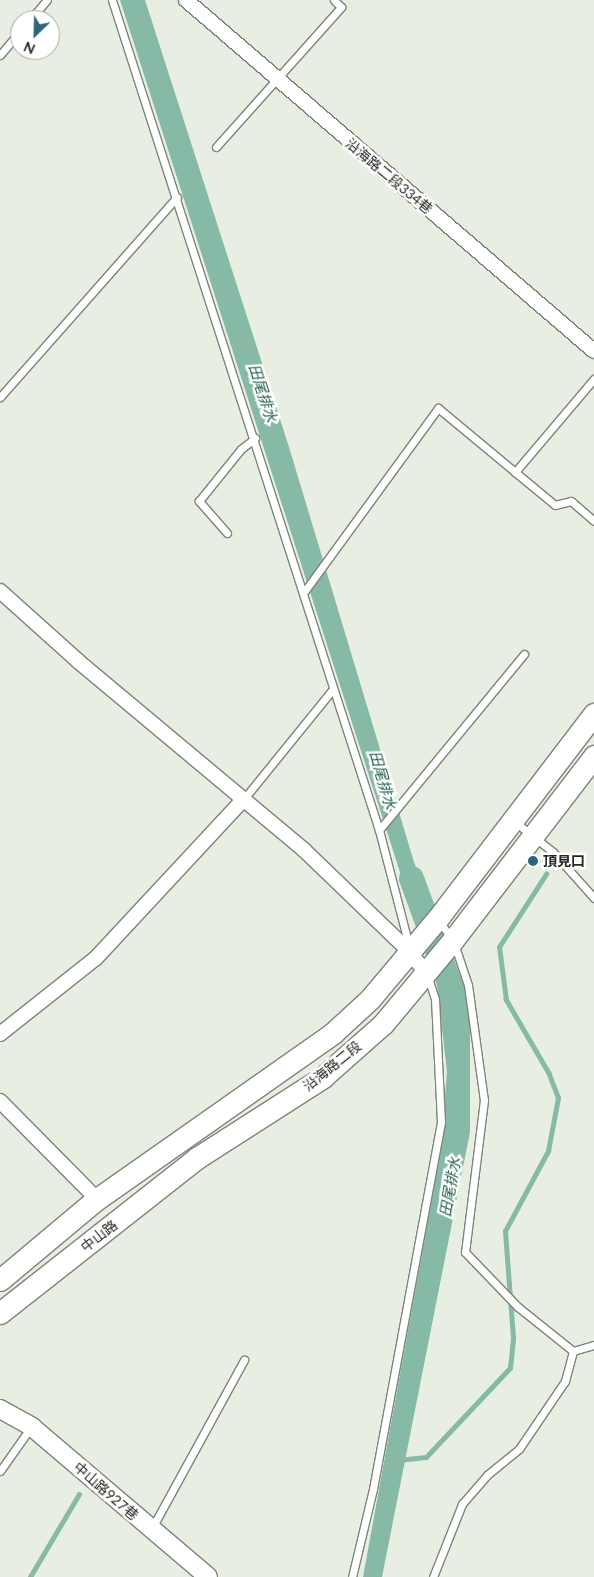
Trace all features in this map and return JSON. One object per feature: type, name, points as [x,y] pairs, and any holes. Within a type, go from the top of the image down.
[{"type":"main road","points":[[438,918],[594,714]]},
{"type":"main road","points":[[453,940],[594,756]]},
{"type":"main road","name":"沿海路二段","points":[[188,1134],[333,1033],[370,999],[438,918]]},
{"type":"main road","name":"沿海路二段","points":[[197,1158],[323,1077],[382,1024],[453,940]]},
{"type":"main road","name":"中山路","points":[[0,1280],[97,1199],[188,1134]]},
{"type":"main road","name":"中山路","points":[[0,1313],[197,1158]]},
{"type":"street","name":"沿海路二段334巷","points":[[186,0],[274,79],[594,351]]},
{"type":"street","points":[[0,591],[304,850],[410,952],[426,973]]},
{"type":"street","points":[[0,1034],[96,958],[243,800]]},
{"type":"street","points":[[0,1101],[97,1199]]},
{"type":"street","name":"中山路927巷","points":[[0,1409],[32,1427],[208,1577]]},
{"type":"lane","points":[[38,10],[47,0]]},
{"type":"lane","points":[[112,0],[255,438],[304,592],[332,690],[379,830],[410,952]]},
{"type":"lane","points":[[216,146],[274,79],[341,7],[334,0]]},
{"type":"lane","points":[[0,55],[10,43]]},
{"type":"lane","points":[[0,397],[177,197]]},
{"type":"lane","points":[[515,472],[594,379]]},
{"type":"lane","points":[[304,592],[438,408],[554,505],[570,501],[594,521]]},
{"type":"lane","points":[[227,533],[199,501],[241,449],[255,438]]},
{"type":"lane","points":[[379,830],[524,654]]},
{"type":"lane","points":[[243,800],[332,690]]},
{"type":"lane","points":[[512,820],[553,852],[594,898]]},
{"type":"lane","points":[[438,918],[453,940],[468,984],[484,1100],[465,1252],[518,1307],[573,1351]]},
{"type":"lane","points":[[352,1577],[373,1489],[441,1122],[435,999],[426,973]]},
{"type":"lane","points":[[573,1351],[594,1345]]},
{"type":"lane","points":[[433,1577],[462,1504],[487,1475],[518,1449],[565,1382],[573,1351]]},
{"type":"lane","points":[[151,1530],[244,1360]]},
{"type":"lane","points":[[0,1470],[32,1427]]},
{"type":"water","points":[[120,0],[145,0],[289,447],[414,862],[429,903],[415,919]]},
{"type":"water","points":[[452,966],[465,995],[470,1024],[470,1132],[382,1577],[363,1577],[440,1155],[447,1072],[437,985]]},
{"type":"waterway","points":[[398,1460],[426,1457],[510,1368],[513,1338],[505,1231],[548,1151],[558,1098],[549,1074],[506,1000],[499,947],[546,874]]},
{"type":"waterway","name":"田尾排水","points":[[411,878],[458,1007]]},
{"type":"waterway","points":[[30,1577],[79,1494]]},
{"type":"place","name":"頂見口","points":[[533,861]]}]
